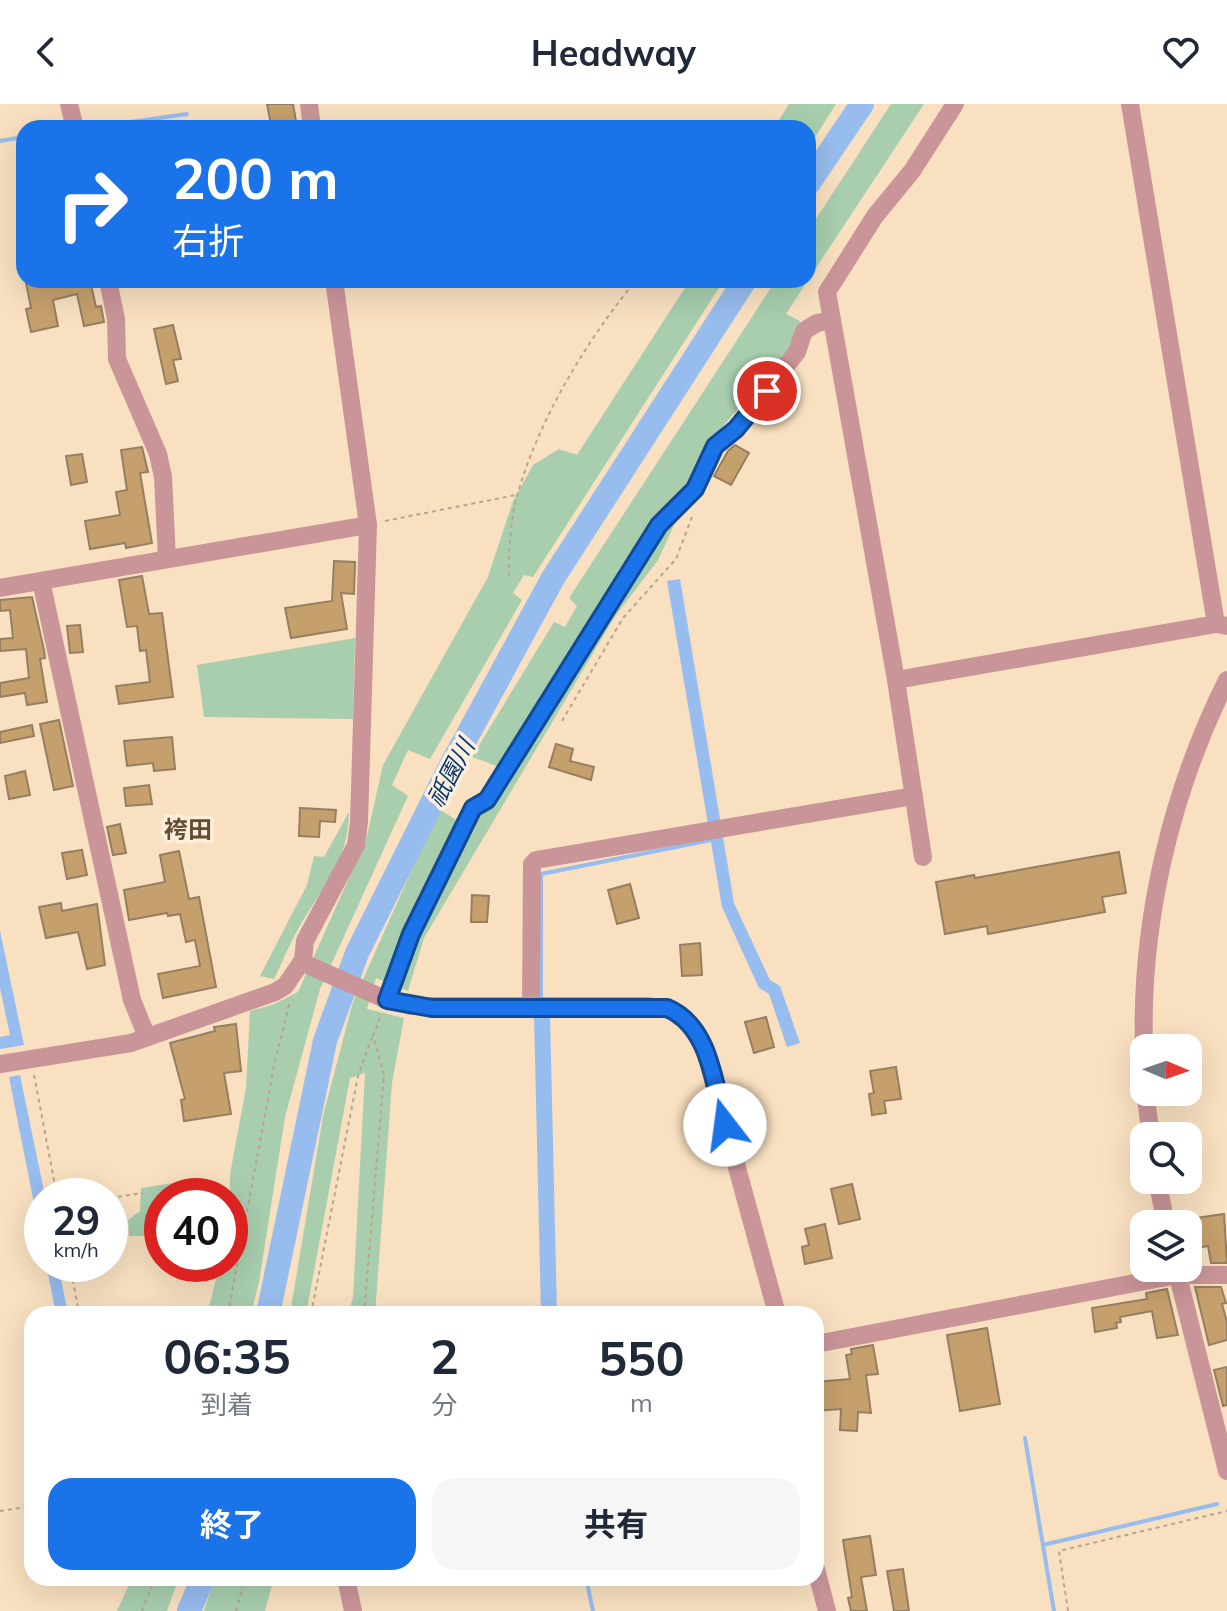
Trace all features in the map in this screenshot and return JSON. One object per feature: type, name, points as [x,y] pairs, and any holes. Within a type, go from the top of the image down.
[{"type":"street","points":[[923,857],[896,680],[827,292],[875,216],[912,171],[955,104]]},
{"type":"street","points":[[962,104],[973,104]]},
{"type":"street","points":[[896,680],[1222,625],[1130,104]]},
{"type":"street","points":[[110,288],[116,319],[117,359],[158,454],[163,477],[167,559]]},
{"type":"street","points":[[0,1064],[131,1043],[285,986],[305,962],[305,941],[356,845],[368,525],[335,288]]},
{"type":"street","points":[[387,1000],[411,934],[473,808],[487,800],[659,525],[695,489],[715,446],[736,429],[797,352],[804,331],[817,323],[832,320]]},
{"type":"street","points":[[0,588],[368,525]]},
{"type":"street","points":[[41,581],[132,1000],[147,1037]]},
{"type":"street","points":[[1145,1034],[1150,935],[1161,868],[1182,789],[1207,719],[1227,680]]},
{"type":"street","points":[[531,1007],[532,864],[536,860],[914,796]]},
{"type":"street","points":[[305,962],[387,1000],[432,1008],[667,1008],[681,1014],[695,1026],[704,1047],[775,1306]]},
{"type":"street","points":[[1202,1274],[1227,1275]]},
{"type":"street","points":[[824,1342],[1130,1281]]},
{"type":"street","points":[[1180,1282],[1227,1471]]},
{"type":"street","points":[[348,1586],[353,1611]]},
{"type":"street","points":[[820,1586],[827,1611]]},
{"type":"path","points":[[509,576],[510,535],[517,495],[543,426],[602,321],[629,288]]},
{"type":"path","points":[[368,525],[517,495]]},
{"type":"path","points":[[562,721],[623,618],[676,559],[692,516]]},
{"type":"path","points":[[229,1306],[274,1066],[290,1001],[285,986]]},
{"type":"path","points":[[313,1306],[358,1076],[387,1000]]},
{"type":"path","points":[[365,1306],[384,1074],[373,1036]]},
{"type":"path","points":[[30,1059],[53,1178]]},
{"type":"path","points":[[128,1195],[143,1193]]},
{"type":"path","points":[[73,1282],[78,1306]]},
{"type":"path","points":[[0,1511],[24,1507]]},
{"type":"path","points":[[1068,1611],[1059,1551],[1227,1511]]},
{"type":"path","points":[[142,1611],[152,1586]]},
{"type":"path","points":[[236,1611],[243,1586]]},
{"type":"green space","points":[[789,104],[836,104],[816,135],[816,120],[779,120]]},
{"type":"green space","points":[[891,104],[924,104],[816,268],[816,219]]},
{"type":"green space","points":[[685,288],[719,288],[533,577],[524,575],[513,593],[522,600],[430,759],[408,750],[392,785],[408,796],[320,989],[285,1117],[253,1306],[209,1306],[215,1282],[248,1282],[248,1178],[230,1178],[230,1174],[246,1088],[250,1011],[272,1005],[298,992],[366,840],[383,765],[488,577],[513,501],[533,465],[559,449],[577,455]]},
{"type":"green space","points":[[771,288],[803,288],[786,314],[800,321],[792,347],[716,434],[658,560],[614,618],[424,938],[408,991],[376,978],[367,1009],[404,1018],[392,1083],[376,1306],[350,1306],[365,1073],[350,1078],[307,1306],[291,1306],[323,1116],[353,1002],[439,809],[467,827],[511,771],[472,757],[554,622],[565,627],[577,606],[569,598]]},
{"type":"green space","points":[[355,638],[353,719],[204,717],[197,665]]},
{"type":"green space","points":[[349,812],[344,846],[332,874],[298,929],[274,979],[260,976],[307,885],[314,856],[324,857]]},
{"type":"green space","points":[[141,1188],[144,1188],[144,1236],[129,1236],[128,1220],[140,1211]]},
{"type":"green space","points":[[128,1586],[176,1586],[167,1611],[117,1611]]},
{"type":"green space","points":[[212,1586],[272,1586],[265,1611],[204,1611]]},
{"type":"water","points":[[680,579],[734,903],[770,980],[780,986],[800,1043],[787,1047],[769,994],[759,988],[722,907],[667,581]]},
{"type":"water","points":[[0,931],[24,1045],[0,1049],[0,1037],[10,1035],[0,988]]},
{"type":"water","points":[[534,1016],[550,1016],[557,1306],[541,1306]]},
{"type":"water","points":[[20,1075],[41,1178],[29,1178],[9,1077]]},
{"type":"water","points":[[50,1282],[62,1282],[66,1306],[54,1306]]},
{"type":"building","points":[[267,104],[293,104],[296,120],[270,120]]},
{"type":"building","points":[[27,288],[92,288],[96,307],[101,306],[104,322],[84,326],[77,294],[53,300],[58,326],[31,332],[26,309],[31,308]]},
{"type":"building","points":[[173,325],[181,359],[173,360],[178,381],[166,384],[154,329]]},
{"type":"building","points":[[735,445],[749,453],[731,485],[714,476],[728,451]]},
{"type":"building","points":[[142,447],[148,472],[140,473],[152,543],[126,548],[125,543],[90,549],[85,521],[120,515],[116,492],[127,490],[121,450]]},
{"type":"building","points":[[82,454],[87,482],[71,485],[66,456]]},
{"type":"building","points":[[334,561],[355,562],[354,594],[341,593],[347,629],[291,638],[285,608],[332,601]]},
{"type":"building","points":[[142,576],[149,614],[162,613],[173,697],[119,704],[116,686],[150,682],[146,650],[140,651],[137,626],[127,627],[119,580]]},
{"type":"building","points":[[32,597],[44,650],[45,658],[40,659],[47,702],[27,705],[25,693],[0,697],[0,683],[29,678],[26,649],[0,651],[0,639],[13,638],[10,610],[0,611],[0,600]]},
{"type":"building","points":[[80,625],[83,652],[70,653],[67,626]]},
{"type":"building","points":[[59,720],[73,786],[54,790],[40,724]]},
{"type":"building","points":[[32,725],[34,736],[0,743],[0,732]]},
{"type":"building","points":[[172,737],[175,769],[154,771],[153,763],[127,766],[124,741]]},
{"type":"building","points":[[556,744],[573,749],[570,761],[594,767],[591,780],[549,767]]},
{"type":"building","points":[[25,771],[30,795],[9,799],[5,776]]},
{"type":"building","points":[[149,785],[152,804],[126,806],[124,788]]},
{"type":"building","points":[[300,808],[336,810],[335,822],[320,821],[319,837],[299,836]]},
{"type":"building","points":[[120,824],[126,853],[113,855],[107,827]]},
{"type":"building","points":[[82,850],[87,875],[67,879],[62,853]]},
{"type":"building","points":[[179,851],[189,899],[199,897],[216,987],[163,998],[158,974],[200,966],[195,940],[186,942],[180,914],[168,916],[167,913],[129,920],[124,890],[165,882],[160,855]]},
{"type":"building","points":[[1119,852],[1126,893],[1102,897],[1105,912],[988,934],[987,926],[945,934],[936,882]]},
{"type":"building","points":[[630,884],[639,918],[617,924],[608,890]]},
{"type":"building","points":[[472,895],[489,896],[487,922],[471,922]]},
{"type":"building","points":[[61,903],[62,911],[97,904],[105,965],[87,969],[78,932],[46,938],[39,907]]},
{"type":"building","points":[[700,943],[702,975],[682,976],[680,945]]},
{"type":"building","points":[[766,1017],[774,1047],[754,1053],[745,1022]]},
{"type":"building","points":[[236,1024],[241,1071],[224,1073],[231,1114],[184,1121],[181,1100],[185,1099],[170,1043],[215,1031],[214,1027]]},
{"type":"building","points":[[896,1067],[901,1099],[884,1101],[886,1113],[872,1115],[869,1094],[874,1093],[870,1071]]},
{"type":"building","points":[[852,1184],[860,1219],[839,1224],[831,1189]]},
{"type":"building","points":[[1224,1214],[1227,1263],[1211,1263],[1208,1246],[1202,1247],[1202,1217]]},
{"type":"building","points":[[825,1224],[832,1258],[805,1264],[802,1247],[809,1245],[805,1229]]},
{"type":"building","points":[[1195,1287],[1221,1287],[1226,1303],[1222,1304],[1227,1322],[1227,1340],[1209,1345]]},
{"type":"building","points":[[1167,1289],[1178,1335],[1157,1338],[1152,1311],[1120,1317],[1117,1328],[1095,1332],[1092,1308],[1147,1299],[1146,1293]]},
{"type":"building","points":[[987,1328],[1000,1404],[960,1411],[947,1335]]},
{"type":"building","points":[[873,1345],[878,1374],[866,1375],[871,1413],[858,1412],[857,1431],[840,1430],[841,1409],[824,1410],[824,1381],[850,1379],[846,1355],[852,1354],[851,1349]]},
{"type":"building","points":[[1227,1367],[1227,1405],[1223,1406],[1214,1370]]},
{"type":"building","points":[[870,1536],[876,1575],[861,1577],[867,1611],[851,1611],[848,1598],[852,1597],[843,1540]]},
{"type":"building","points":[[903,1569],[909,1611],[894,1611],[887,1571]]},
{"type":"waterway","name":"祇園川","points":[[816,172],[862,104]]},
{"type":"waterway","points":[[145,120],[187,114]]},
{"type":"waterway","points":[[0,141],[16,138]]},
{"type":"waterway","name":"祇園川","points":[[270,1306],[325,1041],[357,953],[448,771],[553,578],[740,288]]},
{"type":"waterway","points":[[541,997],[541,874],[711,840]]},
{"type":"waterway","points":[[1025,1438],[1054,1611]]},
{"type":"waterway","points":[[1043,1545],[1217,1504]]},
{"type":"waterway","name":"祇園川","points":[[189,1611],[200,1586]]},
{"type":"waterway","points":[[588,1586],[593,1611]]},
{"type":"district","name":"袴田","points":[[188,830]]},
{"type":"route","points":[[725,1125],[704,1047],[695,1026],[681,1014],[667,1008],[432,1008],[387,1000],[411,934],[473,808],[487,800],[659,525],[695,489],[715,446],[736,429],[767,391]]}]
